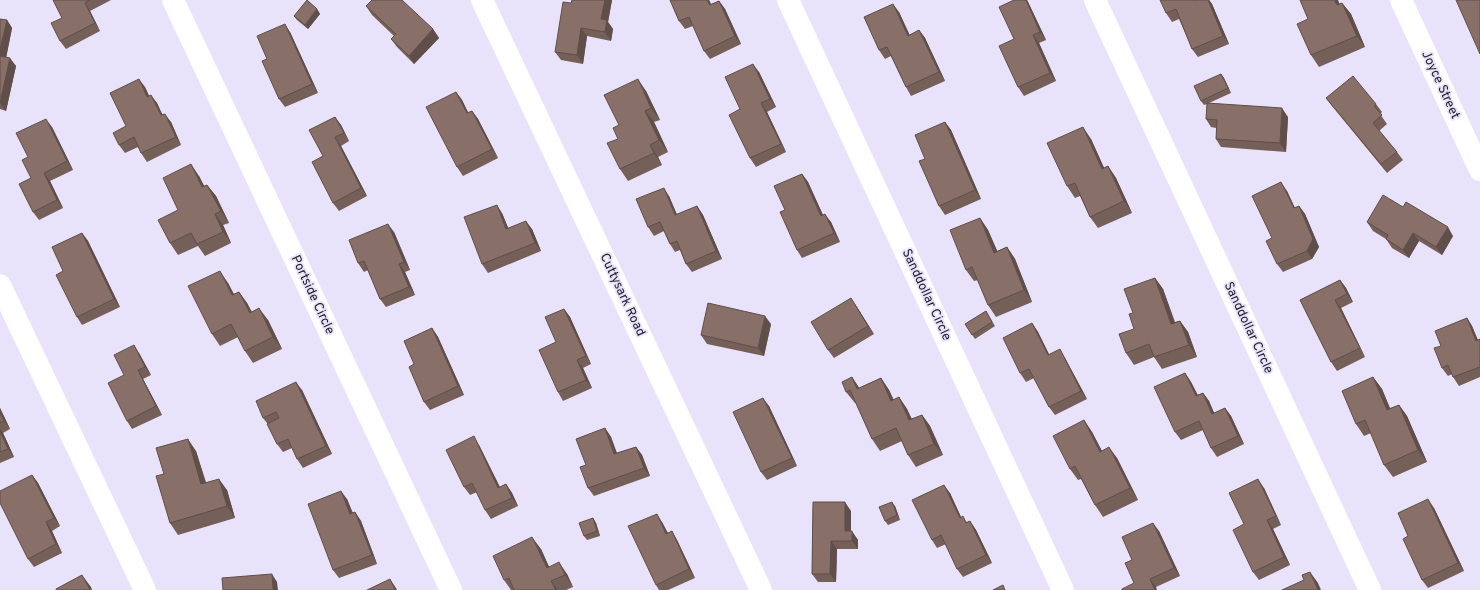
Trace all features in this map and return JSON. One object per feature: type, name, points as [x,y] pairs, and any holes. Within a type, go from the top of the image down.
[{"type":"street","name":"Portside Circle","points":[[173,0],[451,590]]},
{"type":"street","name":"Cuttysark Road","points":[[482,0],[761,590]]},
{"type":"street","name":"Sanddollar Circle","points":[[788,0],[1063,590]]},
{"type":"street","name":"Sanddollar Circle","points":[[1095,0],[1370,590]]},
{"type":"street","name":"Joyce Street","points":[[1401,0],[1480,170]]},
{"type":"street","points":[[0,285],[145,590]]},
{"type":"building","points":[[53,0],[90,0],[85,3],[95,23],[60,41],[51,23],[62,18]]},
{"type":"building","points":[[307,0],[317,9],[305,25],[294,16]]},
{"type":"building","points":[[372,0],[402,0],[433,29],[409,56],[391,39],[396,34],[366,6]]},
{"type":"building","points":[[572,0],[605,0],[601,19],[607,20],[605,32],[581,28],[577,55],[555,52],[563,2],[571,3]]},
{"type":"building","points":[[670,0],[707,0],[710,5],[719,1],[735,36],[704,51],[689,17],[679,21]]},
{"type":"building","points":[[1014,0],[1026,0],[1040,32],[1033,35],[1050,73],[1018,87],[999,46],[1014,39],[999,7]]},
{"type":"building","points":[[1160,0],[1208,0],[1223,36],[1192,49],[1176,9],[1166,13]]},
{"type":"building","points":[[1300,0],[1334,0],[1337,5],[1342,3],[1357,36],[1311,55],[1297,24],[1308,19]]},
{"type":"building","points":[[1456,0],[1480,0],[1480,54]]},
{"type":"building","points":[[893,4],[908,36],[919,30],[939,72],[906,87],[887,47],[879,50],[864,17]]},
{"type":"building","points":[[0,19],[7,20],[0,50]]},
{"type":"building","points":[[285,24],[312,84],[279,99],[262,61],[267,59],[257,36]]},
{"type":"building","points":[[0,56],[10,58],[0,103]]},
{"type":"building","points":[[753,64],[770,99],[761,103],[781,144],[750,158],[729,115],[740,109],[725,77]]},
{"type":"building","points":[[1221,74],[1228,88],[1201,101],[1194,86]]},
{"type":"building","points":[[1353,76],[1376,104],[1374,106],[1382,115],[1373,123],[1397,152],[1381,164],[1326,98]]},
{"type":"building","points":[[139,79],[147,97],[151,95],[161,115],[165,114],[176,137],[141,153],[134,137],[119,145],[113,133],[126,126],[110,93]]},
{"type":"building","points":[[638,79],[651,108],[645,111],[659,140],[650,145],[654,153],[620,169],[607,143],[618,139],[613,128],[619,125],[604,95]]},
{"type":"building","points":[[456,92],[467,113],[472,111],[492,149],[457,167],[426,107]]},
{"type":"building","points":[[1207,103],[1282,108],[1280,143],[1216,139],[1217,120],[1206,119]]},
{"type":"building","points":[[335,117],[344,133],[335,137],[361,188],[333,203],[312,162],[323,156],[309,130]]},
{"type":"building","points":[[46,119],[67,161],[44,173],[57,200],[33,212],[19,184],[31,178],[22,160],[28,157],[16,133]]},
{"type":"building","points":[[945,122],[975,190],[939,206],[919,161],[925,159],[915,135]]},
{"type":"building","points":[[1083,127],[1102,169],[1108,166],[1124,201],[1090,217],[1075,183],[1067,186],[1047,143]]},
{"type":"building","points":[[191,164],[202,187],[207,185],[221,211],[215,214],[223,232],[197,244],[191,233],[170,243],[158,220],[178,210],[163,178]]},
{"type":"building","points":[[802,174],[821,216],[825,214],[834,233],[797,250],[780,212],[785,210],[774,186]]},
{"type":"building","points":[[1281,182],[1294,208],[1299,206],[1313,239],[1307,251],[1277,264],[1266,241],[1272,238],[1252,196]]},
{"type":"building","points":[[664,188],[675,215],[697,206],[716,251],[686,264],[677,241],[670,244],[660,222],[648,227],[636,199]]},
{"type":"building","points":[[1383,195],[1403,207],[1406,202],[1448,227],[1436,247],[1413,233],[1403,250],[1386,239],[1388,235],[1367,222]]},
{"type":"building","points":[[497,205],[506,229],[526,221],[535,243],[482,264],[464,217]]},
{"type":"building","points":[[980,218],[994,253],[1007,247],[1024,290],[988,305],[972,267],[966,270],[950,230]]},
{"type":"building","points":[[388,224],[404,262],[399,264],[409,287],[380,299],[364,261],[358,263],[349,240]]},
{"type":"building","points":[[82,233],[114,299],[77,317],[56,275],[63,271],[52,247]]},
{"type":"building","points":[[220,271],[232,295],[239,292],[250,313],[259,308],[273,337],[245,351],[231,324],[212,334],[188,286]]},
{"type":"building","points":[[1155,278],[1171,324],[1180,321],[1189,345],[1154,357],[1149,344],[1126,353],[1119,334],[1134,329],[1129,314],[1133,313],[1124,289]]},
{"type":"building","points":[[1340,280],[1347,294],[1335,300],[1360,348],[1331,362],[1300,300]]},
{"type":"building","points":[[851,298],[868,326],[828,350],[811,322]]},
{"type":"building","points":[[708,303],[765,316],[758,348],[701,335]]},
{"type":"building","points":[[564,309],[586,356],[577,360],[586,380],[558,392],[539,350],[556,342],[545,317]]},
{"type":"building","points":[[986,311],[992,322],[972,335],[965,324]]},
{"type":"building","points":[[1467,318],[1476,341],[1480,339],[1480,367],[1453,377],[1448,365],[1442,368],[1434,348],[1441,346],[1435,331]]},
{"type":"building","points":[[1032,323],[1048,355],[1060,349],[1081,391],[1049,407],[1029,369],[1020,373],[1003,338]]},
{"type":"building","points":[[432,328],[458,386],[424,402],[409,367],[414,364],[404,341]]},
{"type":"building","points":[[134,345],[145,367],[138,370],[156,406],[127,421],[108,383],[124,375],[114,355]]},
{"type":"building","points":[[1185,373],[1196,396],[1203,393],[1212,414],[1225,408],[1238,436],[1211,448],[1199,421],[1175,432],[1154,387]]},
{"type":"building","points":[[852,377],[857,389],[881,378],[891,401],[899,397],[909,420],[922,415],[934,444],[908,455],[896,428],[872,439],[850,390],[846,392],[842,382]]},
{"type":"building","points":[[1373,377],[1387,410],[1399,405],[1418,450],[1384,465],[1365,420],[1356,424],[1342,391]]},
{"type":"building","points":[[296,382],[326,446],[297,459],[288,439],[277,444],[267,424],[279,418],[276,412],[263,418],[256,401]]},
{"type":"building","points":[[763,398],[792,458],[761,472],[733,412]]},
{"type":"building","points":[[0,412],[4,421],[0,423]]},
{"type":"building","points":[[1084,420],[1100,452],[1109,447],[1130,488],[1095,505],[1075,466],[1070,469],[1053,436]]},
{"type":"building","points":[[605,428],[614,454],[636,447],[644,468],[588,488],[580,467],[586,465],[576,439]]},
{"type":"building","points":[[0,431],[8,449],[0,452]]},
{"type":"building","points":[[474,436],[498,488],[506,484],[512,498],[485,510],[472,483],[464,487],[446,450]]},
{"type":"building","points":[[188,439],[201,484],[219,479],[227,506],[170,523],[156,476],[164,474],[156,448]]},
{"type":"building","points":[[32,475],[54,518],[46,522],[56,544],[28,559],[0,503],[0,491]]},
{"type":"building","points":[[1258,479],[1276,516],[1267,520],[1284,557],[1253,572],[1233,530],[1244,524],[1229,493]]},
{"type":"building","points":[[944,485],[960,518],[963,516],[966,523],[970,521],[986,555],[957,569],[941,535],[932,540],[912,500]]},
{"type":"building","points":[[341,491],[350,514],[355,512],[372,555],[333,570],[308,504]]},
{"type":"building","points":[[1428,499],[1458,563],[1422,580],[1403,539],[1408,536],[1398,513]]},
{"type":"building","points":[[813,502],[845,502],[845,531],[852,531],[852,541],[831,541],[830,574],[812,574]]},
{"type":"building","points":[[892,502],[897,515],[885,521],[879,507]]},
{"type":"building","points":[[657,514],[666,534],[672,531],[689,569],[656,585],[628,526]]},
{"type":"building","points":[[593,518],[597,531],[584,536],[579,523]]},
{"type":"building","points":[[1153,523],[1174,568],[1150,579],[1155,590],[1122,590],[1134,583],[1125,563],[1132,560],[1122,537]]},
{"type":"building","points":[[532,537],[547,568],[559,562],[565,575],[551,581],[556,590],[514,590],[509,578],[504,580],[493,556]]},
{"type":"building","points":[[1310,572],[1318,590],[1282,590],[1304,580],[1302,575]]},
{"type":"building","points":[[272,574],[273,590],[223,590],[222,578]]},
{"type":"building","points":[[82,575],[90,590],[56,590],[56,589]]},
{"type":"building","points":[[390,579],[395,590],[367,590]]},
{"type":"building","points":[[1003,585],[1005,590],[993,590]]}]
